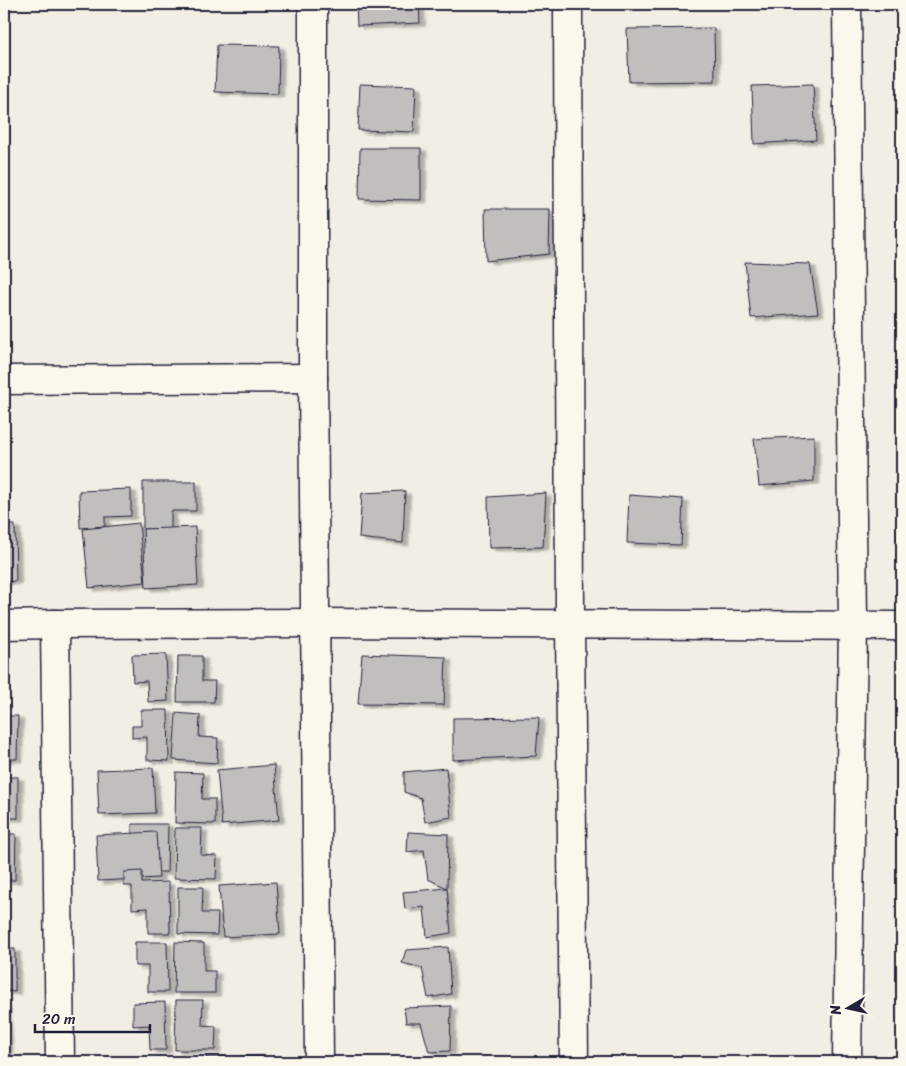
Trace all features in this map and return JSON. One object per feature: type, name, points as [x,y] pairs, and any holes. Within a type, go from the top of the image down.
[{"type":"street","points":[[313,4],[315,622],[319,1062]]},
{"type":"street","points":[[568,4],[570,624],[574,1062]]},
{"type":"street","points":[[846,1062],[852,625],[847,4]]},
{"type":"street","points":[[4,380],[314,378]]},
{"type":"street","points":[[4,625],[315,622],[902,626]]},
{"type":"street","points":[[55,624],[60,1062]]},
{"type":"building","points":[[356,4],[419,4],[420,23],[357,26]]},
{"type":"building","points":[[714,28],[715,81],[629,82],[627,29]]},
{"type":"building","points":[[217,45],[279,46],[278,94],[215,92]]},
{"type":"building","points":[[360,84],[416,86],[414,132],[358,130]]},
{"type":"building","points":[[813,84],[816,140],[754,144],[752,86]]},
{"type":"building","points":[[360,148],[421,148],[421,200],[359,199]]},
{"type":"building","points":[[485,209],[550,209],[549,254],[486,261]]},
{"type":"building","points":[[745,262],[810,264],[818,313],[751,318]]},
{"type":"building","points":[[900,391],[902,391],[902,429],[898,429]]},
{"type":"building","points":[[814,436],[814,481],[759,486],[754,439]]},
{"type":"building","points":[[143,482],[196,482],[196,511],[171,511],[171,529],[143,529]]},
{"type":"building","points":[[131,489],[131,516],[105,517],[105,526],[80,528],[79,491]]},
{"type":"building","points":[[405,491],[403,543],[359,538],[362,493]]},
{"type":"building","points":[[899,492],[902,492],[902,540],[897,540]]},
{"type":"building","points":[[546,493],[543,547],[489,548],[488,497]]},
{"type":"building","points":[[629,495],[683,499],[681,545],[627,543]]},
{"type":"building","points":[[139,523],[145,582],[89,588],[83,529]]},
{"type":"building","points":[[4,525],[15,525],[16,581],[4,582]]},
{"type":"building","points":[[195,527],[198,585],[146,588],[143,529]]},
{"type":"building","points":[[166,654],[168,701],[148,702],[147,681],[133,682],[132,655]]},
{"type":"building","points":[[362,654],[446,657],[444,705],[358,704]]},
{"type":"building","points":[[178,656],[202,656],[202,681],[215,681],[214,702],[177,702]]},
{"type":"building","points":[[141,710],[168,710],[169,761],[147,760],[147,737],[132,738],[132,726],[141,726]]},
{"type":"building","points":[[176,713],[200,715],[199,737],[218,738],[217,763],[173,760]]},
{"type":"building","points":[[4,716],[18,716],[17,759],[4,759]]},
{"type":"building","points":[[539,717],[536,756],[453,760],[453,718]]},
{"type":"building","points":[[274,765],[279,820],[222,825],[217,770]]},
{"type":"building","points":[[153,768],[155,813],[99,815],[97,770]]},
{"type":"building","points":[[446,768],[451,817],[425,822],[421,798],[404,792],[404,772]]},
{"type":"building","points":[[176,772],[203,773],[202,799],[215,799],[215,824],[175,823]]},
{"type":"building","points":[[4,777],[18,777],[18,818],[4,818]]},
{"type":"building","points":[[132,824],[168,824],[167,872],[148,872],[148,853],[132,852]]},
{"type":"building","points":[[175,828],[202,828],[201,855],[217,856],[216,879],[174,878]]},
{"type":"building","points":[[156,832],[159,878],[98,881],[96,835]]},
{"type":"building","points":[[408,832],[448,834],[447,888],[428,879],[424,850],[407,852]]},
{"type":"building","points":[[4,834],[16,834],[15,880],[4,880]]},
{"type":"building","points":[[142,871],[142,883],[169,882],[170,933],[148,933],[148,908],[132,909],[132,886],[124,886],[124,872]]},
{"type":"building","points":[[276,882],[280,934],[223,937],[219,886]]},
{"type":"building","points":[[178,887],[203,887],[202,913],[218,913],[217,935],[178,934]]},
{"type":"building","points":[[447,888],[451,933],[427,937],[424,907],[405,909],[403,892]]},
{"type":"building","points":[[135,942],[167,942],[168,992],[148,992],[148,966],[135,966]]},
{"type":"building","points":[[175,942],[204,943],[204,971],[215,971],[215,993],[174,993]]},
{"type":"building","points":[[448,947],[451,994],[428,998],[422,968],[402,963],[406,950]]},
{"type":"building","points":[[4,949],[15,949],[15,992],[4,991]]},
{"type":"building","points":[[176,1000],[203,1000],[202,1025],[216,1026],[215,1050],[175,1050]]},
{"type":"building","points":[[165,1002],[166,1050],[150,1050],[149,1025],[133,1026],[133,1003]]},
{"type":"building","points":[[5,1005],[8,1055],[4,1055]]},
{"type":"building","points":[[451,1006],[450,1051],[429,1052],[421,1023],[406,1023],[404,1008]]},
{"type":"building","points":[[264,1056],[264,1062],[207,1062],[206,1057]]},
{"type":"building","points":[[170,1058],[170,1062],[134,1062],[134,1059]]},
{"type":"building","points":[[459,1060],[541,1062],[459,1062]]}]
